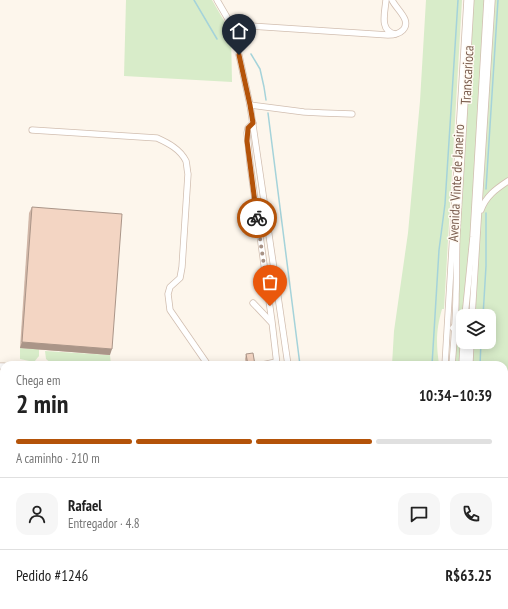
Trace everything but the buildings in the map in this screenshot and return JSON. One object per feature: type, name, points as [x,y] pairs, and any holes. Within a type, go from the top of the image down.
[{"type":"street","points":[[217,0],[228,19],[236,25],[388,35],[396,34],[405,27],[406,23],[404,17],[392,0]]},
{"type":"street","points":[[386,0],[385,26],[389,32],[396,34]]},
{"type":"street","name":"Avenida Vinte de Janeiro","points":[[446,361],[467,0]]},
{"type":"street","name":"Transcarioca","points":[[452,361],[455,325],[456,256],[471,0]]},
{"type":"street","name":"Transcarioca","points":[[466,309],[473,237],[487,0]]},
{"type":"street","name":"Avenida Vinte de Janeiro","points":[[472,309],[492,0]]},
{"type":"street","points":[[239,55],[253,123],[287,361]]},
{"type":"street","points":[[250,105],[316,113],[352,114]]},
{"type":"street","points":[[253,123],[248,128],[247,141],[277,361]]},
{"type":"street","points":[[32,130],[157,138],[170,144],[180,152],[186,162],[188,174],[182,260],[180,278],[170,287],[168,294],[170,310],[205,361]]},
{"type":"street","points":[[478,216],[484,202],[492,193],[508,181]]},
{"type":"street","points":[[253,303],[272,322]]},
{"type":"street","points":[[447,361],[452,330],[455,325]]},
{"type":"street","points":[[462,361],[463,349]]},
{"type":"street","points":[[466,349],[467,361]]},
{"type":"street","points":[[469,361],[470,349]]},
{"type":"green space","points":[[126,0],[212,0],[231,33],[232,82],[124,76]]},
{"type":"green space","points":[[426,0],[462,0],[444,309],[442,309],[437,336],[439,361],[392,361],[394,331],[408,233],[420,101]]},
{"type":"green space","points":[[473,0],[486,0],[471,237],[464,309],[456,309],[457,265]]},
{"type":"green space","points":[[494,0],[508,0],[508,361],[472,361],[473,349],[496,349],[496,309],[475,309]]},
{"type":"green space","points":[[456,342],[456,349],[461,349],[460,361],[454,361]]},
{"type":"green space","points":[[20,348],[39,349],[39,356],[35,361],[20,359]]},
{"type":"green space","points":[[45,351],[110,355],[111,361],[48,361],[46,359]]},
{"type":"waterway","points":[[194,0],[217,39]]},
{"type":"waterway","points":[[432,361],[439,250],[445,204],[458,0]]},
{"type":"waterway","points":[[486,189],[498,0]]},
{"type":"waterway","points":[[251,54],[260,69],[266,100]]},
{"type":"waterway","points":[[268,113],[299,361]]},
{"type":"waterway","points":[[483,309],[486,266],[486,213]]},
{"type":"waterway","points":[[480,361],[481,349]]},
{"type":"way so far","points":[[257,218],[270,306]]},
{"type":"route","points":[[239,55],[253,123],[248,128],[247,141],[257,218]]}]
